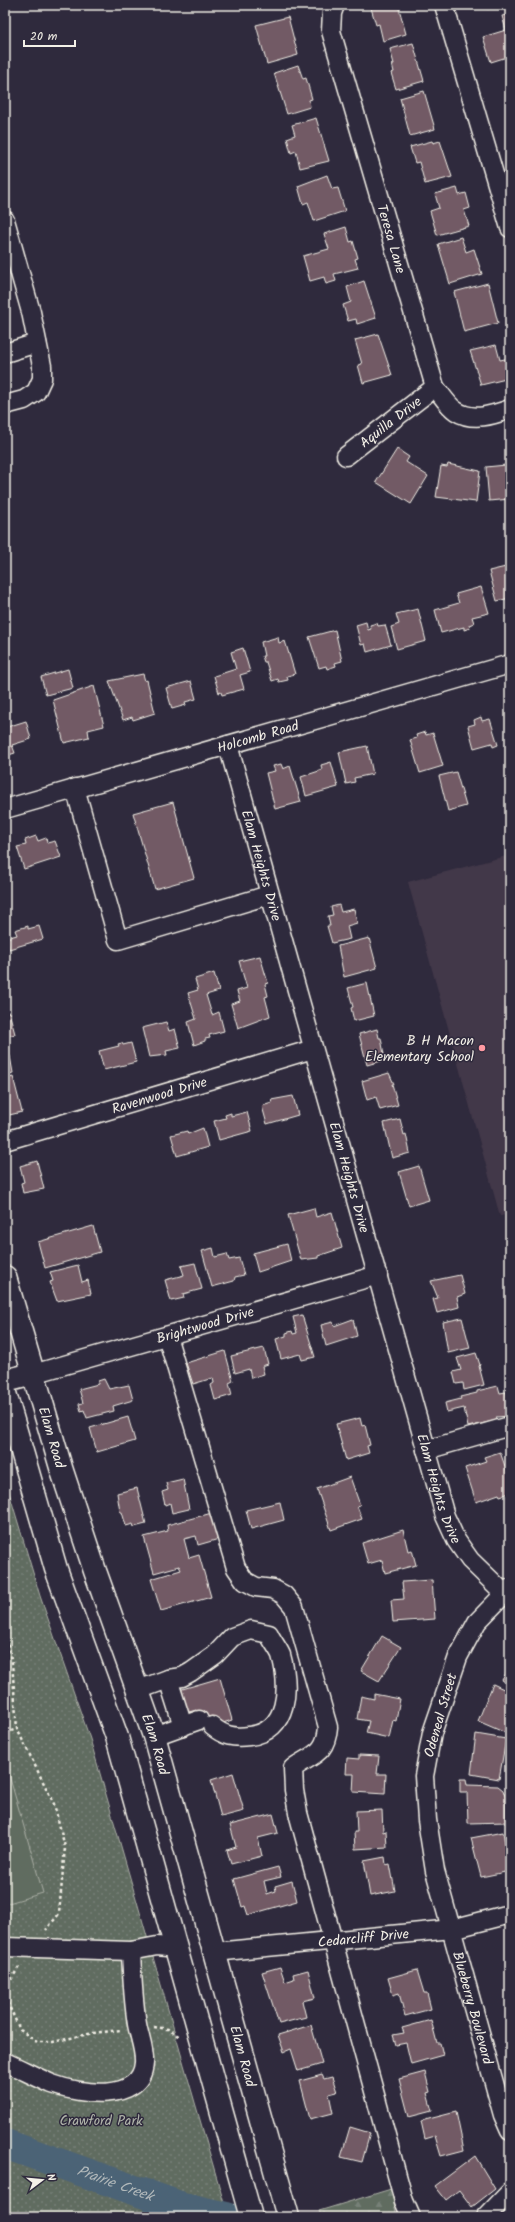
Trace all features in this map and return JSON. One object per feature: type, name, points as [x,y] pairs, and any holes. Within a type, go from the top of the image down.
[{"type":"main road","name":"Elam Road","points":[[5,1278],[62,1471],[92,1564],[154,1736],[288,2217]]},
{"type":"main road","points":[[5,1381],[33,1374]]},
{"type":"main road","points":[[5,1393],[56,1569],[117,1737],[249,2208]]},
{"type":"main road","points":[[177,1948],[215,1952]]},
{"type":"street","name":"Teresa Lane","points":[[335,5],[332,13],[331,31],[435,387],[456,411],[475,417],[486,417],[510,409]]},
{"type":"street","points":[[444,5],[510,228]]},
{"type":"street","points":[[5,220],[31,312],[42,366],[42,379],[36,392],[24,400],[5,405]]},
{"type":"street","points":[[5,353],[37,343]]},
{"type":"street","name":"Aquilla Drive","points":[[346,456],[435,387]]},
{"type":"street","name":"Holcomb Road","points":[[5,809],[510,664]]},
{"type":"street","name":"Elam Heights Drive","points":[[228,745],[269,896],[446,1516],[456,1540],[470,1560],[507,1591]]},
{"type":"street","points":[[75,788],[118,940],[269,896]]},
{"type":"street","name":"Ravenwood Drive","points":[[5,1141],[313,1050]]},
{"type":"street","name":"Brightwood Drive","points":[[33,1374],[378,1275]]},
{"type":"street","points":[[167,1336],[236,1568],[246,1581],[256,1587],[273,1589],[284,1595],[294,1607],[328,1727],[327,1740],[322,1749],[293,1768],[294,1790],[298,1812],[332,1940],[404,2201],[411,2217]]},
{"type":"street","points":[[426,1450],[510,1426]]},
{"type":"street","name":"Odeneal Street","points":[[452,1929],[435,1871],[427,1820],[424,1776],[432,1733],[458,1657],[477,1622],[507,1591]]},
{"type":"street","points":[[138,1690],[168,1679],[181,1678],[215,1655],[232,1637],[251,1630],[269,1634],[280,1655],[286,1697],[281,1713],[266,1733],[240,1737],[221,1734],[198,1724],[168,1679]]},
{"type":"street","points":[[154,1736],[198,1724]]},
{"type":"street","name":"Cedarcliff Drive","points":[[215,1952],[452,1929],[510,1914]]},
{"type":"street","name":"Blueberry Boulevard","points":[[452,1929],[503,2115],[510,2131]]},
{"type":"street","points":[[5,1947],[131,1951],[157,1946],[177,1948]]},
{"type":"street","points":[[5,2062],[53,2084],[85,2092],[114,2092],[130,2088],[141,2077],[144,2062],[132,1992],[131,1951]]},
{"type":"street","points":[[486,2217],[510,2192]]},
{"type":"path","points":[[5,1632],[12,1663],[18,1729],[54,1804],[65,1847],[59,1914],[53,1924],[31,1947],[5,1990]]},
{"type":"path","points":[[5,1733],[18,1729]]},
{"type":"shaded area","name":"B H Macon Elementary School","points":[[510,855],[510,1231],[506,1215],[500,1216],[408,882]]},
{"type":"green space","name":"Crawford Park","points":[[5,1479],[40,1596],[90,1739],[228,2217],[5,2217]]},
{"type":"green space","points":[[5,1761],[43,1893],[5,1904]]},
{"type":"green space","points":[[391,2189],[397,2217],[322,2217],[319,2211]]},
{"type":"building","points":[[380,5],[398,5],[406,34],[383,41],[379,24],[376,25],[371,8]]},
{"type":"building","points":[[486,5],[503,5],[487,9]]},
{"type":"building","points":[[510,14],[510,56],[491,62],[483,37],[506,30],[502,16]]},
{"type":"building","points":[[288,17],[298,55],[267,64],[256,25]]},
{"type":"building","points":[[413,43],[424,81],[396,89],[391,73],[394,72],[392,64],[394,64],[390,49]]},
{"type":"building","points":[[298,65],[303,79],[306,78],[312,99],[309,100],[310,107],[287,114],[274,73]]},
{"type":"building","points":[[510,66],[510,77],[507,67]]},
{"type":"building","points":[[424,91],[435,129],[410,136],[400,98]]},
{"type":"building","points":[[316,118],[329,161],[300,168],[296,151],[291,153],[287,138],[295,135],[292,125]]},
{"type":"building","points":[[432,141],[433,143],[440,141],[452,177],[425,184],[419,162],[415,163],[410,147]]},
{"type":"building","points":[[327,175],[332,189],[338,188],[345,211],[314,221],[308,202],[303,204],[298,186]]},
{"type":"building","points":[[457,188],[459,195],[466,193],[470,208],[464,210],[469,226],[437,235],[430,211],[439,208],[435,194]]},
{"type":"building","points":[[346,227],[350,242],[353,241],[358,258],[355,259],[358,268],[334,274],[336,281],[326,284],[324,277],[310,281],[303,256],[329,249],[324,234]]},
{"type":"building","points":[[461,237],[466,252],[474,249],[482,274],[450,284],[438,244]]},
{"type":"building","points":[[364,281],[376,318],[357,324],[356,319],[348,321],[343,305],[351,302],[347,287]]},
{"type":"building","points":[[488,283],[498,323],[464,332],[454,292]]},
{"type":"building","points":[[378,334],[392,375],[363,383],[358,365],[362,364],[355,340]]},
{"type":"building","points":[[496,345],[500,360],[510,358],[510,378],[481,385],[470,351]]},
{"type":"building","points":[[397,449],[409,457],[406,462],[428,476],[411,504],[376,482]]},
{"type":"building","points":[[448,464],[480,471],[476,502],[436,497],[441,466],[447,467]]},
{"type":"building","points":[[506,465],[507,474],[510,474],[510,499],[489,501],[486,467]]},
{"type":"building","points":[[510,566],[510,598],[497,601],[489,571]]},
{"type":"building","points":[[481,587],[489,613],[472,617],[474,623],[469,625],[470,628],[464,630],[464,627],[441,633],[435,610],[459,603],[456,594]]},
{"type":"building","points":[[418,609],[426,641],[397,649],[391,627],[399,624],[396,614]]},
{"type":"building","points":[[366,622],[368,630],[371,629],[370,625],[377,623],[378,626],[385,625],[391,645],[367,652],[365,644],[361,645],[356,625]]},
{"type":"building","points":[[335,630],[342,661],[335,663],[336,666],[327,669],[326,666],[319,668],[309,637]]},
{"type":"building","points":[[278,637],[279,643],[285,641],[295,674],[287,676],[288,680],[279,682],[278,679],[272,681],[266,662],[264,662],[262,656],[264,656],[261,642]]},
{"type":"building","points":[[243,648],[250,672],[240,675],[244,689],[222,695],[221,692],[219,693],[214,676],[236,669],[231,652]]},
{"type":"building","points":[[68,669],[73,688],[46,695],[41,677]]},
{"type":"building","points":[[143,674],[145,681],[147,680],[155,713],[133,720],[132,717],[123,720],[109,681]]},
{"type":"building","points":[[191,681],[196,699],[185,702],[186,705],[172,709],[166,688]]},
{"type":"building","points":[[94,686],[104,726],[88,730],[89,737],[64,743],[53,700]]},
{"type":"building","points":[[481,717],[482,721],[490,719],[498,745],[493,747],[492,743],[474,748],[468,726],[475,724],[474,720]]},
{"type":"building","points":[[5,721],[7,727],[26,721],[31,739],[12,745],[15,753],[5,756]]},
{"type":"building","points":[[425,732],[426,735],[433,733],[443,766],[420,773],[410,740],[417,738],[416,735]]},
{"type":"building","points":[[367,746],[373,774],[354,778],[355,782],[346,784],[339,752]]},
{"type":"building","points":[[331,762],[338,787],[306,796],[301,777],[322,770],[321,765]]},
{"type":"building","points":[[281,764],[283,769],[290,766],[301,802],[275,809],[266,773],[275,771],[273,766]]},
{"type":"building","points":[[456,772],[466,806],[448,811],[439,776]]},
{"type":"building","points":[[173,802],[194,878],[155,889],[133,813]]},
{"type":"building","points":[[36,836],[38,841],[46,838],[47,843],[55,841],[61,857],[24,869],[17,847],[26,845],[25,840]]},
{"type":"building","points":[[339,905],[341,912],[354,909],[357,923],[347,926],[350,939],[332,943],[327,926],[330,926],[328,916],[333,915],[331,907]]},
{"type":"building","points":[[28,926],[28,929],[39,926],[43,939],[9,949],[6,938],[17,935],[15,930]]},
{"type":"building","points":[[369,938],[377,968],[344,977],[338,946]]},
{"type":"building","points":[[260,956],[268,983],[265,984],[268,996],[265,997],[270,1016],[238,1028],[231,1004],[240,1001],[237,991],[247,988],[239,961]]},
{"type":"building","points":[[214,973],[219,991],[206,995],[212,1015],[219,1012],[224,1031],[209,1035],[210,1038],[194,1045],[188,1022],[196,1019],[188,993],[198,990],[195,979]]},
{"type":"building","points":[[367,983],[374,1016],[354,1021],[351,1008],[353,1007],[348,988]]},
{"type":"building","points":[[9,1012],[15,1034],[5,1037],[5,1013]]},
{"type":"building","points":[[166,1022],[169,1031],[175,1029],[180,1048],[166,1051],[167,1055],[149,1057],[142,1028]]},
{"type":"building","points":[[377,1029],[379,1038],[381,1038],[385,1060],[367,1065],[359,1034]]},
{"type":"building","points":[[122,1043],[123,1045],[131,1043],[136,1062],[104,1070],[99,1051],[119,1046],[118,1044]]},
{"type":"building","points":[[5,1049],[10,1056],[13,1073],[5,1075]]},
{"type":"building","points":[[389,1073],[394,1084],[392,1084],[398,1105],[380,1110],[376,1097],[367,1100],[362,1081]]},
{"type":"building","points":[[13,1077],[22,1112],[5,1116],[5,1079]]},
{"type":"building","points":[[293,1096],[298,1115],[267,1124],[262,1106],[272,1103],[271,1100]]},
{"type":"building","points":[[247,1112],[252,1131],[219,1140],[214,1121],[226,1118],[225,1115],[231,1113],[231,1116]]},
{"type":"building","points":[[400,1119],[404,1135],[406,1134],[410,1153],[392,1158],[384,1123]]},
{"type":"building","points":[[203,1128],[208,1147],[177,1156],[171,1135],[187,1131],[188,1134]]},
{"type":"building","points":[[37,1161],[44,1189],[23,1193],[21,1183],[24,1182],[20,1166]]},
{"type":"building","points":[[419,1166],[429,1200],[409,1206],[399,1172]]},
{"type":"building","points":[[314,1208],[316,1217],[332,1212],[342,1248],[318,1256],[318,1258],[301,1260],[288,1215]]},
{"type":"building","points":[[93,1226],[100,1252],[45,1268],[38,1242]]},
{"type":"building","points":[[287,1244],[291,1261],[258,1272],[253,1253]]},
{"type":"building","points":[[213,1248],[215,1257],[227,1254],[229,1260],[239,1258],[244,1275],[235,1277],[234,1281],[212,1287],[202,1251]]},
{"type":"building","points":[[195,1263],[202,1289],[183,1294],[184,1298],[171,1301],[165,1280],[184,1275],[181,1266]]},
{"type":"building","points":[[78,1265],[82,1282],[88,1280],[91,1294],[57,1301],[50,1282],[53,1281],[50,1272]]},
{"type":"building","points":[[460,1275],[465,1294],[457,1297],[459,1307],[437,1313],[433,1299],[438,1298],[431,1281]]},
{"type":"building","points":[[302,1315],[315,1357],[302,1360],[300,1354],[281,1359],[276,1339],[286,1336],[286,1333],[292,1331],[293,1334],[297,1333],[293,1317]]},
{"type":"building","points":[[462,1318],[470,1348],[448,1353],[443,1322]]},
{"type":"building","points":[[353,1319],[357,1336],[326,1346],[321,1325],[333,1322],[334,1326]]},
{"type":"building","points":[[264,1348],[268,1364],[262,1366],[264,1374],[251,1378],[249,1369],[235,1373],[231,1356]]},
{"type":"building","points":[[225,1351],[233,1381],[229,1383],[232,1395],[215,1400],[211,1385],[214,1383],[213,1378],[193,1384],[186,1363]]},
{"type":"building","points":[[476,1353],[484,1385],[464,1390],[463,1383],[456,1384],[453,1372],[461,1370],[457,1358]]},
{"type":"building","points":[[104,1379],[109,1389],[129,1385],[133,1400],[113,1406],[114,1411],[87,1418],[84,1410],[81,1411],[79,1404],[83,1403],[79,1389],[98,1384],[98,1381]]},
{"type":"building","points":[[498,1386],[500,1393],[506,1392],[508,1400],[510,1401],[510,1416],[496,1417],[497,1420],[468,1427],[464,1408],[447,1412],[445,1403],[461,1399],[460,1397],[477,1393],[477,1391]]},
{"type":"building","points":[[128,1417],[135,1441],[97,1452],[90,1428]]},
{"type":"building","points":[[360,1418],[362,1426],[365,1425],[370,1445],[367,1446],[369,1453],[346,1460],[336,1424]]},
{"type":"building","points":[[500,1452],[510,1480],[510,1493],[500,1496],[499,1494],[476,1502],[465,1468],[486,1461],[484,1457]]},
{"type":"building","points":[[350,1477],[360,1505],[357,1506],[362,1519],[331,1530],[317,1489]]},
{"type":"building","points":[[183,1479],[189,1509],[172,1513],[170,1503],[165,1505],[162,1492],[168,1490],[166,1483]]},
{"type":"building","points":[[137,1488],[146,1524],[134,1527],[133,1524],[126,1526],[122,1512],[120,1512],[117,1493]]},
{"type":"building","points":[[280,1502],[284,1520],[251,1529],[246,1510]]},
{"type":"building","points":[[212,1513],[219,1539],[198,1545],[196,1536],[184,1539],[189,1558],[199,1555],[211,1597],[161,1611],[151,1579],[181,1570],[179,1566],[154,1573],[144,1537],[168,1531],[167,1525]]},
{"type":"building","points":[[403,1530],[408,1551],[412,1550],[416,1565],[385,1573],[382,1560],[368,1564],[362,1543]]},
{"type":"building","points":[[432,1580],[435,1619],[393,1622],[391,1600],[404,1599],[402,1582]]},
{"type":"building","points":[[382,1636],[401,1647],[379,1681],[361,1671]]},
{"type":"building","points":[[510,1667],[510,1685],[502,1680]]},
{"type":"building","points":[[220,1678],[232,1720],[202,1730],[196,1710],[186,1713],[179,1690]]},
{"type":"building","points":[[493,1684],[510,1692],[510,1730],[508,1734],[478,1721]]},
{"type":"building","points":[[374,1694],[400,1699],[396,1721],[393,1720],[389,1738],[366,1733],[369,1721],[357,1719],[361,1696],[374,1699]]},
{"type":"building","points":[[476,1734],[506,1739],[499,1779],[471,1774]]},
{"type":"building","points":[[359,1755],[379,1756],[377,1774],[386,1774],[385,1794],[353,1792],[354,1774],[346,1774],[347,1758],[359,1759]]},
{"type":"building","points":[[233,1773],[244,1811],[221,1817],[211,1780]]},
{"type":"building","points":[[460,1779],[466,1779],[467,1785],[498,1786],[503,1790],[506,1799],[506,1822],[468,1823],[467,1792],[460,1792]]},
{"type":"building","points":[[382,1810],[383,1832],[386,1831],[387,1847],[355,1849],[354,1832],[357,1832],[356,1811]]},
{"type":"building","points":[[273,1814],[278,1833],[258,1838],[262,1856],[231,1864],[227,1850],[236,1847],[230,1825]]},
{"type":"building","points":[[503,1832],[510,1871],[481,1877],[471,1838]]},
{"type":"building","points":[[385,1857],[386,1865],[390,1864],[395,1891],[370,1896],[364,1861]]},
{"type":"building","points":[[278,1867],[281,1877],[264,1881],[267,1894],[276,1891],[275,1886],[292,1881],[297,1901],[248,1915],[245,1906],[242,1907],[234,1879]]},
{"type":"building","points":[[510,1962],[510,1974],[507,1963]]},
{"type":"building","points":[[280,1967],[285,1982],[294,1979],[293,1974],[308,1970],[315,1998],[302,2001],[306,2017],[279,2024],[262,1972]]},
{"type":"building","points":[[417,1970],[424,1993],[427,1993],[431,2009],[405,2016],[399,1993],[393,1995],[388,1978]]},
{"type":"building","points":[[431,2020],[437,2043],[440,2043],[443,2055],[411,2064],[406,2043],[396,2045],[393,2035],[404,2033],[402,2028]]},
{"type":"building","points":[[311,2025],[322,2064],[298,2071],[291,2049],[284,2052],[278,2035]]},
{"type":"building","points":[[425,2072],[430,2092],[427,2093],[432,2111],[409,2117],[399,2079]]},
{"type":"building","points":[[322,2075],[324,2079],[332,2077],[337,2092],[329,2094],[333,2113],[310,2119],[300,2081]]},
{"type":"building","points":[[456,2112],[464,2150],[441,2156],[435,2136],[425,2139],[421,2121]]},
{"type":"building","points":[[350,2127],[370,2133],[362,2162],[341,2157]]},
{"type":"building","points":[[475,2156],[495,2189],[472,2207],[459,2190],[446,2200],[435,2186]]},
{"type":"waterway","name":"Prairie Creek","points":[[5,2144],[179,2206],[227,2217]]},
{"type":"place","name":"B H Macon Elementary School","points":[[482,1048]]}]
